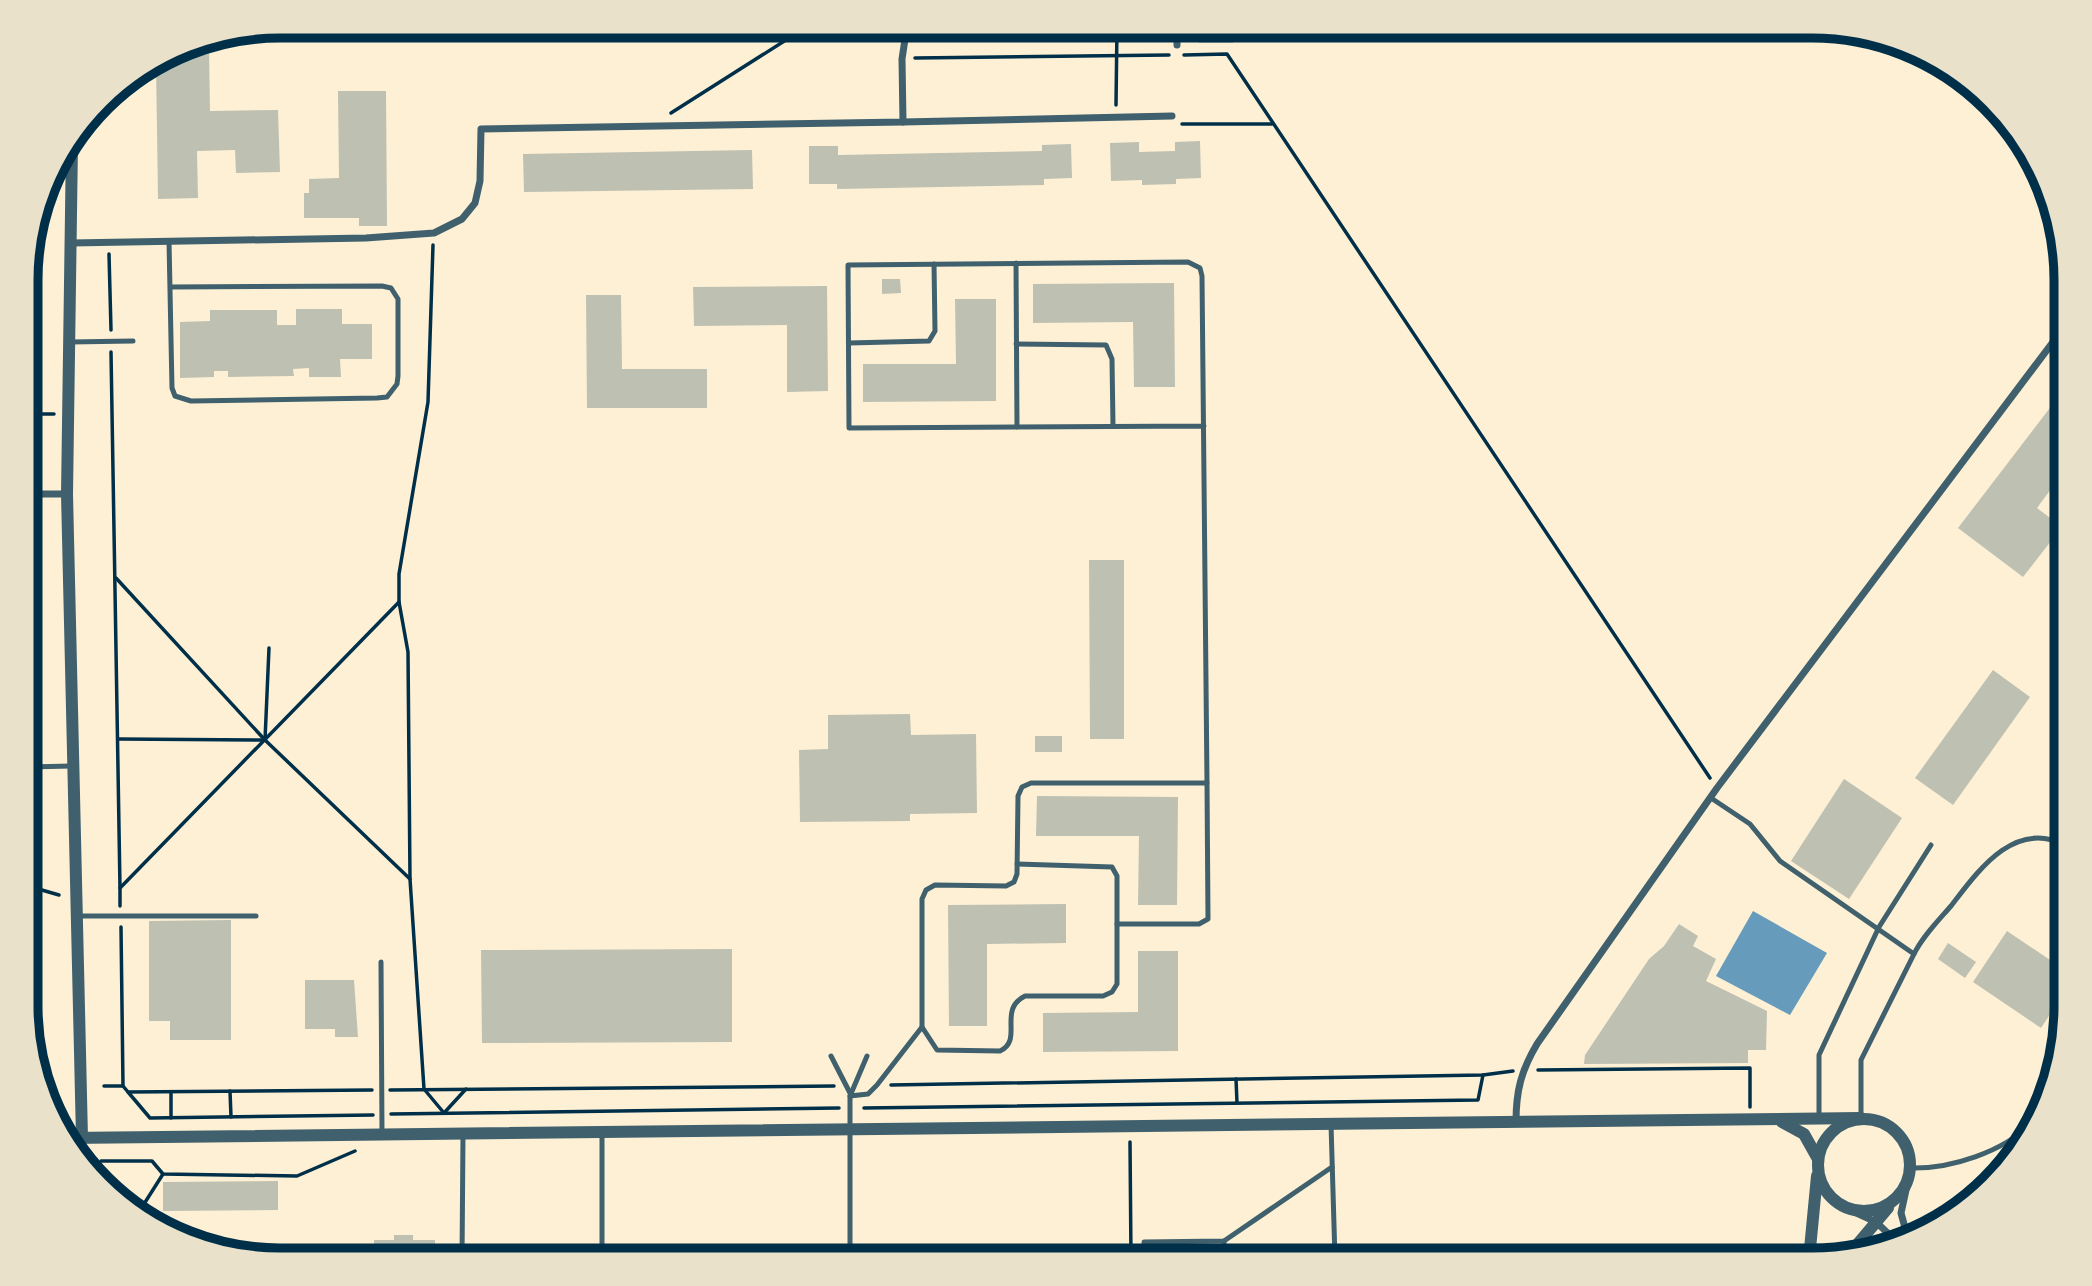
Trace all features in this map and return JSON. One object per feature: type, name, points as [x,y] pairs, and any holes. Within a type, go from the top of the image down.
[{"type":"street","points":[[1177,38],[1177,45]]},
{"type":"street","points":[[903,122],[902,59],[905,39]]},
{"type":"street","points":[[71,243],[366,238],[434,233],[462,219],[475,203],[480,181],[481,129],[1172,116]]},
{"type":"street","points":[[71,158],[67,494],[82,1145]]},
{"type":"street","points":[[1516,1122],[1517,1086],[1522,1070],[1537,1044],[1717,788],[2053,342]]},
{"type":"street","points":[[38,494],[67,494]]},
{"type":"street","points":[[78,1138],[1861,1118],[1874,1119],[1897,1132],[1905,1143],[1910,1174],[1901,1213],[1905,1229]]},
{"type":"street","points":[[1810,1247],[1818,1164],[1823,1144],[1832,1131],[1846,1122],[1861,1118]]},
{"type":"street","points":[[1772,1119],[1798,1129],[1810,1142],[1827,1194],[1850,1210],[1875,1222],[1889,1235]]},
{"type":"street","points":[[1858,1243],[1893,1202],[1910,1174]]},
{"type":"street","points":[[1850,1210],[1865,1212],[1893,1202]]},
{"type":"lane","points":[[65,172],[71,172]]},
{"type":"lane","points":[[169,241],[172,388],[175,396],[181,400],[377,398],[387,397],[397,384],[398,299],[391,288],[170,287]]},
{"type":"lane","points":[[1016,263],[1017,427]]},
{"type":"lane","points":[[1116,924],[1199,924],[1208,919],[1204,426],[1202,276],[1195,263],[848,265],[849,428],[1204,426]]},
{"type":"lane","points":[[849,344],[929,341],[935,331],[934,264]]},
{"type":"lane","points":[[69,342],[133,341]]},
{"type":"lane","points":[[1016,344],[1106,345],[1112,359],[1113,426]]},
{"type":"lane","points":[[38,767],[72,766]]},
{"type":"lane","points":[[1017,864],[1112,867],[1116,876],[1116,984],[1112,992],[1103,996],[1025,996],[1016,1001],[1011,1010],[1011,1041],[1007,1048],[1000,1052],[944,1052],[932,1045],[922,1027],[922,899],[926,890],[935,885],[1006,886],[1014,882],[1017,864],[1018,796],[1022,787],[1031,783],[1207,783]]},
{"type":"lane","points":[[1710,798],[1750,824],[1780,861],[1914,954]]},
{"type":"lane","points":[[1861,1118],[1861,1060],[1914,954],[1982,867],[2004,847],[2025,840],[2053,841]]},
{"type":"lane","points":[[1819,1119],[1819,1055],[1879,928],[1931,845]]},
{"type":"lane","points":[[75,916],[256,916]]},
{"type":"lane","points":[[381,962],[382,1133]]},
{"type":"lane","points":[[850,1096],[868,1094],[922,1027]]},
{"type":"lane","points":[[831,1056],[848,1084],[850,1096],[850,1248]]},
{"type":"lane","points":[[850,1096],[867,1056]]},
{"type":"lane","points":[[1331,1124],[1335,1247]]},
{"type":"lane","points":[[602,1131],[602,1248]]},
{"type":"lane","points":[[463,1132],[463,1248]]},
{"type":"lane","points":[[1910,1174],[1964,1160],[2017,1133]]},
{"type":"lane","points":[[1144,1247],[1144,1242],[1224,1241],[1332,1167]]},
{"type":"lane","points":[[1224,1241],[1224,1247]]},
{"type":"path","points":[[1116,118],[1118,38]]},
{"type":"path","points":[[650,126],[788,39]]},
{"type":"path","points":[[902,59],[1227,54],[1717,788]]},
{"type":"path","points":[[1172,116],[1184,125],[1273,124]]},
{"type":"path","points":[[434,233],[428,402],[399,574],[399,602],[408,652],[411,879],[424,1089],[444,1113]]},
{"type":"path","points":[[109,242],[123,1086]]},
{"type":"path","points":[[38,414],[56,414]]},
{"type":"path","points":[[115,577],[265,740],[411,879]]},
{"type":"path","points":[[120,888],[399,602]]},
{"type":"path","points":[[265,740],[269,648]]},
{"type":"path","points":[[118,739],[265,740]]},
{"type":"path","points":[[38,889],[60,895]]},
{"type":"path","points":[[128,1092],[150,1118],[171,1118],[1479,1100],[1483,1075]]},
{"type":"path","points":[[1236,1079],[1237,1103]]},
{"type":"path","points":[[444,1113],[466,1089]]},
{"type":"path","points":[[230,1091],[231,1117]]},
{"type":"path","points":[[171,1092],[171,1118]]},
{"type":"path","points":[[1130,1142],[1131,1247]]},
{"type":"path","points":[[143,1205],[163,1174]]},
{"type":"water","points":[[1753,911],[1827,953],[1790,1015],[1716,976]]},
{"type":"building","points":[[1199,38],[1233,38],[1233,43],[1199,43]]},
{"type":"building","points":[[209,49],[210,111],[278,110],[280,172],[236,173],[235,150],[197,151],[198,198],[158,199],[156,73]]},
{"type":"building","points":[[338,91],[386,91],[387,226],[359,226],[359,218],[304,218],[304,193],[309,193],[309,179],[339,178]]},
{"type":"building","points":[[1200,141],[1201,178],[1176,179],[1176,184],[1142,185],[1142,180],[1111,181],[1110,143],[1139,142],[1139,152],[1175,151],[1175,142]]},
{"type":"building","points":[[1071,144],[1072,178],[1044,179],[1044,185],[837,189],[837,184],[809,184],[809,146],[838,146],[838,155],[1042,151],[1042,145]]},
{"type":"building","points":[[752,150],[753,189],[524,192],[523,154]]},
{"type":"building","points":[[882,279],[900,279],[901,293],[882,294]]},
{"type":"building","points":[[1174,283],[1175,387],[1134,387],[1133,322],[1033,323],[1033,284]]},
{"type":"building","points":[[827,286],[828,391],[787,392],[787,325],[694,326],[693,287]]},
{"type":"building","points":[[586,295],[621,295],[622,369],[707,369],[707,408],[587,408]]},
{"type":"building","points":[[955,299],[996,299],[996,401],[863,402],[863,364],[956,364]]},
{"type":"building","points":[[296,309],[342,309],[342,324],[372,324],[372,359],[340,359],[341,377],[309,377],[309,368],[293,369],[294,376],[228,377],[228,371],[214,371],[214,377],[180,378],[180,322],[210,321],[210,310],[277,310],[277,325],[296,325]]},
{"type":"building","points":[[2053,404],[2053,486],[2037,508],[2053,520],[2053,539],[2023,577],[1958,528]]},
{"type":"building","points":[[1089,560],[1124,560],[1124,739],[1090,739]]},
{"type":"building","points":[[1993,670],[2030,697],[1953,805],[1915,778]]},
{"type":"building","points":[[910,714],[911,735],[976,734],[977,813],[910,814],[910,821],[800,822],[799,750],[828,749],[828,715]]},
{"type":"building","points":[[1035,736],[1062,736],[1062,752],[1035,752]]},
{"type":"building","points":[[1844,779],[1902,818],[1849,899],[1791,861]]},
{"type":"building","points":[[1037,796],[1178,797],[1177,905],[1138,905],[1139,836],[1036,836]]},
{"type":"building","points":[[1066,904],[1066,943],[987,944],[987,1026],[949,1026],[948,905]]},
{"type":"building","points":[[231,920],[231,1040],[170,1040],[170,1021],[149,1021],[149,921]]},
{"type":"building","points":[[1679,924],[1698,936],[1693,946],[1716,959],[1706,981],[1767,1011],[1766,1050],[1748,1050],[1748,1063],[1584,1064],[1585,1055],[1649,959],[1664,946]]},
{"type":"building","points":[[2007,931],[2053,962],[2053,1010],[2041,1028],[1973,982]]},
{"type":"building","points":[[1948,943],[1976,962],[1965,978],[1938,959]]},
{"type":"building","points":[[732,949],[732,1042],[482,1043],[481,950]]},
{"type":"building","points":[[1138,951],[1178,951],[1178,1051],[1043,1052],[1043,1013],[1138,1012]]},
{"type":"building","points":[[305,980],[354,980],[358,1037],[335,1037],[335,1029],[305,1029]]},
{"type":"building","points":[[278,1181],[278,1210],[163,1211],[163,1182]]},
{"type":"building","points":[[394,1235],[413,1235],[413,1240],[435,1240],[435,1248],[374,1248],[374,1240],[394,1240]]}]
